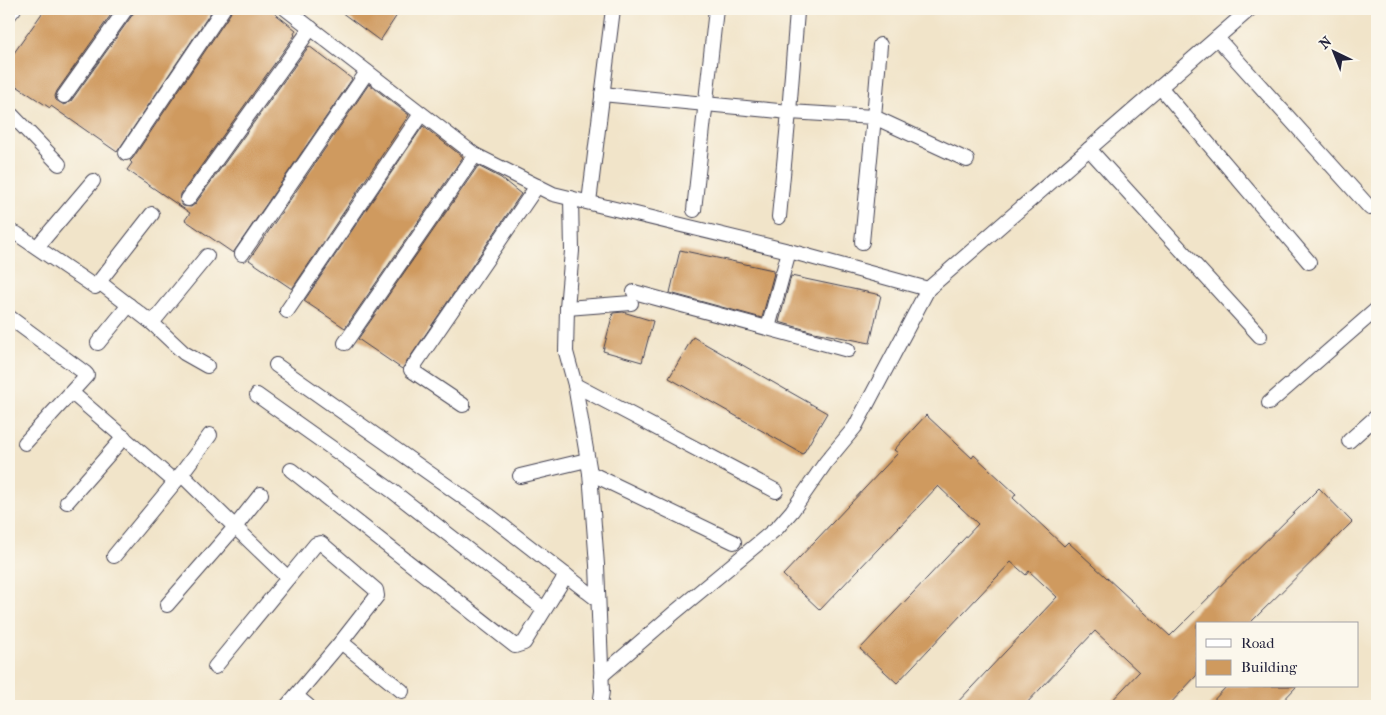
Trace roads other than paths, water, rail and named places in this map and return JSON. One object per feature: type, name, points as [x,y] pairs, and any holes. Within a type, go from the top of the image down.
[{"type":"street","points":[[9,15],[14,9]]},
{"type":"street","points":[[64,96],[126,9]]},
{"type":"street","points":[[126,153],[224,9]]},
{"type":"street","points":[[286,9],[474,155],[553,194],[789,251],[928,288]]},
{"type":"street","points":[[589,202],[613,9]]},
{"type":"street","points":[[694,210],[716,9]]},
{"type":"street","points":[[601,676],[778,527],[792,511],[826,462],[855,427],[928,288],[1250,9]]},
{"type":"street","points":[[779,217],[797,12]]},
{"type":"street","points":[[188,199],[311,28]]},
{"type":"street","points":[[1217,38],[1370,208]]},
{"type":"street","points":[[862,242],[880,45]]},
{"type":"street","points":[[242,254],[367,72]]},
{"type":"street","points":[[1160,87],[1309,262]]},
{"type":"street","points":[[602,94],[789,112],[874,117],[967,160]]},
{"type":"street","points":[[9,112],[59,164]]},
{"type":"street","points":[[288,311],[421,114]]},
{"type":"street","points":[[1089,149],[1260,336]]},
{"type":"street","points":[[345,343],[474,155]]},
{"type":"street","points":[[37,247],[93,181]]},
{"type":"street","points":[[464,405],[410,370],[537,186]]},
{"type":"street","points":[[571,198],[572,251],[567,308],[566,352],[575,385],[589,466],[598,600],[601,676],[600,706]]},
{"type":"street","points":[[9,237],[14,233],[17,234],[95,287],[152,214]]},
{"type":"street","points":[[768,328],[789,251]]},
{"type":"street","points":[[152,323],[207,256]]},
{"type":"street","points":[[99,282],[152,323],[184,353],[207,366]]},
{"type":"street","points":[[567,308],[632,298],[768,328],[848,350]]},
{"type":"street","points":[[98,343],[128,305]]},
{"type":"street","points":[[1269,403],[1377,309]]},
{"type":"street","points":[[9,317],[87,375],[25,444]]},
{"type":"street","points":[[276,365],[490,516],[598,600]]},
{"type":"street","points":[[575,385],[776,490]]},
{"type":"street","points":[[72,392],[124,437],[178,478],[235,526],[288,578]]},
{"type":"street","points":[[257,394],[391,490],[544,609]]},
{"type":"street","points":[[1348,441],[1377,416]]},
{"type":"street","points":[[114,556],[210,436]]},
{"type":"street","points":[[67,502],[124,437]]},
{"type":"street","points":[[520,476],[589,466],[734,542]]},
{"type":"street","points":[[291,470],[515,646],[524,643],[566,575]]},
{"type":"street","points":[[166,605],[261,494]]},
{"type":"street","points":[[215,667],[316,544],[321,543],[376,590],[377,596],[291,701],[308,706]]},
{"type":"street","points":[[341,642],[402,690]]}]
